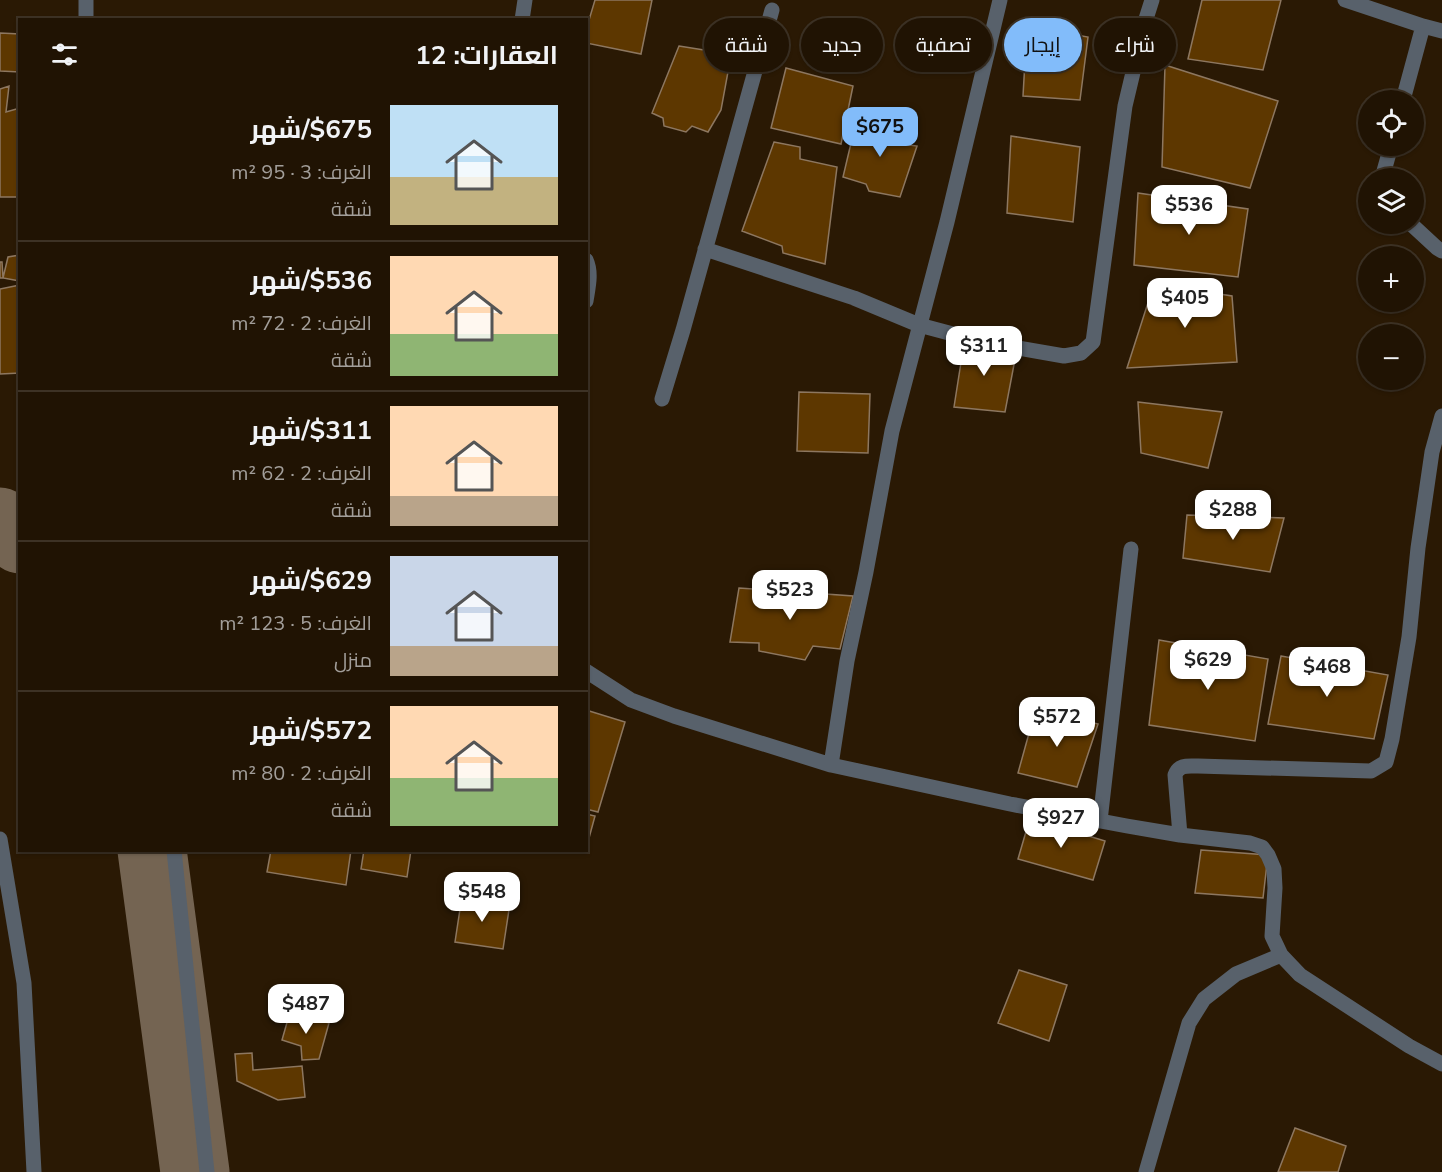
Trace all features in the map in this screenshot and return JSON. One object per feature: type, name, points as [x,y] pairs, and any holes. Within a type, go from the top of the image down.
[{"type":"street","points":[[86,0],[86,18]]},
{"type":"street","points":[[522,18],[525,0]]},
{"type":"street","points":[[831,765],[847,661],[892,431],[953,199],[1000,0]]},
{"type":"street","points":[[705,249],[854,298],[919,325],[979,340],[1064,356],[1081,353],[1093,342],[1125,106],[1152,0]]},
{"type":"street","points":[[1345,0],[1442,31]]},
{"type":"street","points":[[662,399],[772,10]]},
{"type":"street","points":[[1406,90],[1423,26]]},
{"type":"street","points":[[1422,234],[1442,251]]},
{"type":"street","points":[[588,264],[588,287]]},
{"type":"street","points":[[1180,835],[1175,775],[1181,767],[1371,771],[1386,762],[1409,637],[1418,548],[1432,452],[1442,416]]},
{"type":"street","points":[[1100,821],[1131,549]]},
{"type":"street","points":[[588,672],[631,700],[674,716],[831,765],[1010,804],[1180,835],[1250,843],[1262,847],[1269,855],[1274,869],[1272,936],[1281,955],[1299,975],[1409,1046],[1442,1064]]},
{"type":"street","points":[[0,839],[24,982],[34,1172]]},
{"type":"street","points":[[174,852],[207,1172]]},
{"type":"street","points":[[1146,1172],[1189,1023],[1204,999],[1236,974],[1281,955]]},
{"type":"building","points":[[595,0],[652,0],[641,54],[588,43],[588,23]]},
{"type":"building","points":[[1202,0],[1281,0],[1263,70],[1188,59]]},
{"type":"building","points":[[0,33],[18,34],[18,72],[0,71]]},
{"type":"building","points":[[1082,36],[1088,37],[1080,100],[1023,96],[1024,72],[1082,72]]},
{"type":"building","points":[[679,46],[704,50],[704,72],[728,72],[721,110],[708,132],[692,126],[686,132],[664,126],[663,118],[652,113]]},
{"type":"building","points":[[789,69],[853,86],[841,144],[771,128],[785,72],[789,72]]},
{"type":"building","points":[[1176,69],[1278,101],[1250,188],[1162,167],[1165,72],[1176,72]]},
{"type":"building","points":[[9,86],[6,112],[18,109],[18,197],[0,197],[0,89]]},
{"type":"building","points":[[884,121],[905,126],[902,144],[917,146],[900,197],[869,191],[866,184],[843,177],[856,122],[880,129]]},
{"type":"building","points":[[1011,136],[1080,147],[1073,222],[1007,213]]},
{"type":"building","points":[[774,142],[800,147],[800,159],[837,167],[825,264],[783,253],[782,246],[742,231]]},
{"type":"building","points":[[1138,193],[1248,209],[1238,277],[1134,265]]},
{"type":"building","points":[[18,255],[18,281],[3,278],[8,257]]},
{"type":"building","points":[[0,262],[2,262],[3,278],[0,278]]},
{"type":"building","points":[[1154,284],[1232,296],[1237,362],[1127,368]]},
{"type":"building","points":[[18,285],[18,373],[0,374],[0,289]]},
{"type":"building","points":[[965,337],[1016,354],[1005,412],[954,407]]},
{"type":"building","points":[[799,392],[870,394],[868,453],[797,451]]},
{"type":"building","points":[[1138,402],[1222,412],[1208,468],[1141,453]]},
{"type":"building","points":[[1187,515],[1284,518],[1270,572],[1183,558]]},
{"type":"building","points":[[739,588],[853,596],[840,649],[813,646],[805,660],[759,651],[759,643],[730,642]]},
{"type":"building","points":[[1159,640],[1268,659],[1255,741],[1149,725]]},
{"type":"building","points":[[1281,656],[1388,675],[1374,739],[1268,724]]},
{"type":"building","points":[[1036,708],[1098,724],[1077,787],[1018,773]]},
{"type":"building","points":[[588,711],[625,722],[598,812],[588,810]]},
{"type":"building","points":[[588,814],[595,816],[588,842]]},
{"type":"building","points":[[1030,818],[1105,841],[1093,880],[1018,859]]},
{"type":"building","points":[[1201,850],[1268,855],[1263,898],[1195,893]]},
{"type":"building","points":[[271,852],[351,852],[346,885],[267,872]]},
{"type":"building","points":[[364,852],[411,852],[407,877],[361,869]]},
{"type":"building","points":[[462,896],[510,903],[503,949],[455,942]]},
{"type":"building","points":[[1019,970],[1067,985],[1049,1041],[998,1023]]},
{"type":"building","points":[[290,1012],[329,1023],[319,1059],[302,1060],[301,1046],[282,1040]]},
{"type":"building","points":[[252,1053],[253,1070],[302,1066],[305,1097],[278,1100],[237,1081],[235,1054]]},
{"type":"building","points":[[1295,1128],[1346,1146],[1338,1172],[1278,1172]]},
{"type":"taxiway","points":[[0,522],[18,537]]},
{"type":"taxiway","points":[[152,852],[195,1172]]}]
